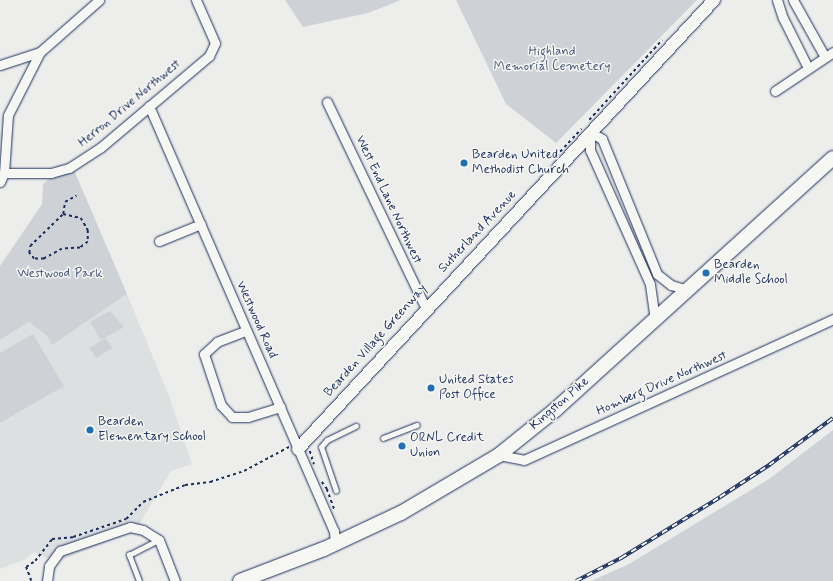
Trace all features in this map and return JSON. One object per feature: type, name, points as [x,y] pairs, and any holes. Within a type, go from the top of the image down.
[{"type":"main road","name":"Kingston Pike","points":[[240,581],[335,545],[410,509],[499,455],[555,410],[833,158]]},
{"type":"street","points":[[0,182],[4,173],[8,115],[40,52],[99,0]]},
{"type":"street","name":"Herron Drive Northwest","points":[[4,173],[51,173],[69,168],[100,148],[214,49],[213,36],[196,0]]},
{"type":"street","name":"Sutherland Avenue","points":[[296,445],[426,309],[586,128],[714,0]]},
{"type":"street","points":[[777,0],[783,18],[808,68]]},
{"type":"street","points":[[774,91],[829,54],[793,0]]},
{"type":"street","points":[[0,65],[40,52]]},
{"type":"street","name":"West End Lane Northwest","points":[[327,102],[426,309]]},
{"type":"street","name":"Westwood Road","points":[[149,106],[201,224],[245,331],[334,531],[335,545]]},
{"type":"street","points":[[586,128],[602,140],[657,274],[671,285],[688,290]]},
{"type":"street","points":[[586,128],[590,150],[650,284],[655,320]]},
{"type":"street","points":[[159,242],[201,224]]},
{"type":"street","name":"Homberg Drive Northwest","points":[[499,455],[524,460],[833,319]]},
{"type":"street","points":[[245,331],[218,342],[204,354],[221,405],[232,417],[248,417],[280,407]]},
{"type":"street","points":[[47,581],[49,566],[60,551],[130,527],[144,530],[159,540],[175,581]]},
{"type":"lane","points":[[383,438],[417,425]]},
{"type":"lane","points":[[336,492],[321,447],[327,440],[356,426]]},
{"type":"lane","points":[[139,581],[129,555],[159,540]]},
{"type":"path","points":[[554,160],[559,150],[578,130],[586,128],[664,39]]},
{"type":"path","points":[[63,214],[81,218],[88,230],[88,242],[80,248],[62,249],[44,260],[34,259],[29,253],[30,246],[63,214],[65,202],[76,196]]},
{"type":"path","points":[[31,581],[26,567],[35,561],[52,539],[73,536],[126,519],[143,502],[185,485],[210,482],[244,471],[296,445]]},
{"type":"shaded area","name":"Bearden Elementary School","points":[[127,294],[169,396],[192,464],[171,471],[135,531],[56,562],[34,552],[26,559],[0,569],[0,340],[29,322],[48,337],[52,344]]},
{"type":"green space","points":[[285,0],[401,0],[368,13],[303,27]]},
{"type":"green space","name":"Highland Memorial Cemetery","points":[[456,0],[697,0],[556,143],[506,104]]},
{"type":"green space","name":"Westwood Park","points":[[74,170],[127,294],[52,345],[48,337],[29,322],[0,340],[0,266],[42,204],[43,184],[50,178]]},
{"type":"green space","points":[[110,311],[124,327],[101,340],[90,322]]},
{"type":"green space","points":[[33,334],[64,386],[0,423],[0,353]]},
{"type":"green space","points":[[106,338],[112,348],[96,358],[90,348]]},
{"type":"green space","points":[[833,430],[833,581],[591,581],[629,564],[769,479]]},
{"type":"railway","points":[[576,581],[621,558],[720,497],[769,465],[833,418]]},
{"type":"place","name":"Bearden United Methodist Church","points":[[464,163]]},
{"type":"place","name":"Bearden Middle School","points":[[706,273]]},
{"type":"place","name":"United States Post Office","points":[[431,388]]},
{"type":"place","name":"Bearden Elementary School","points":[[90,430]]},
{"type":"place","name":"ORNL Credit Union","points":[[402,446]]}]
